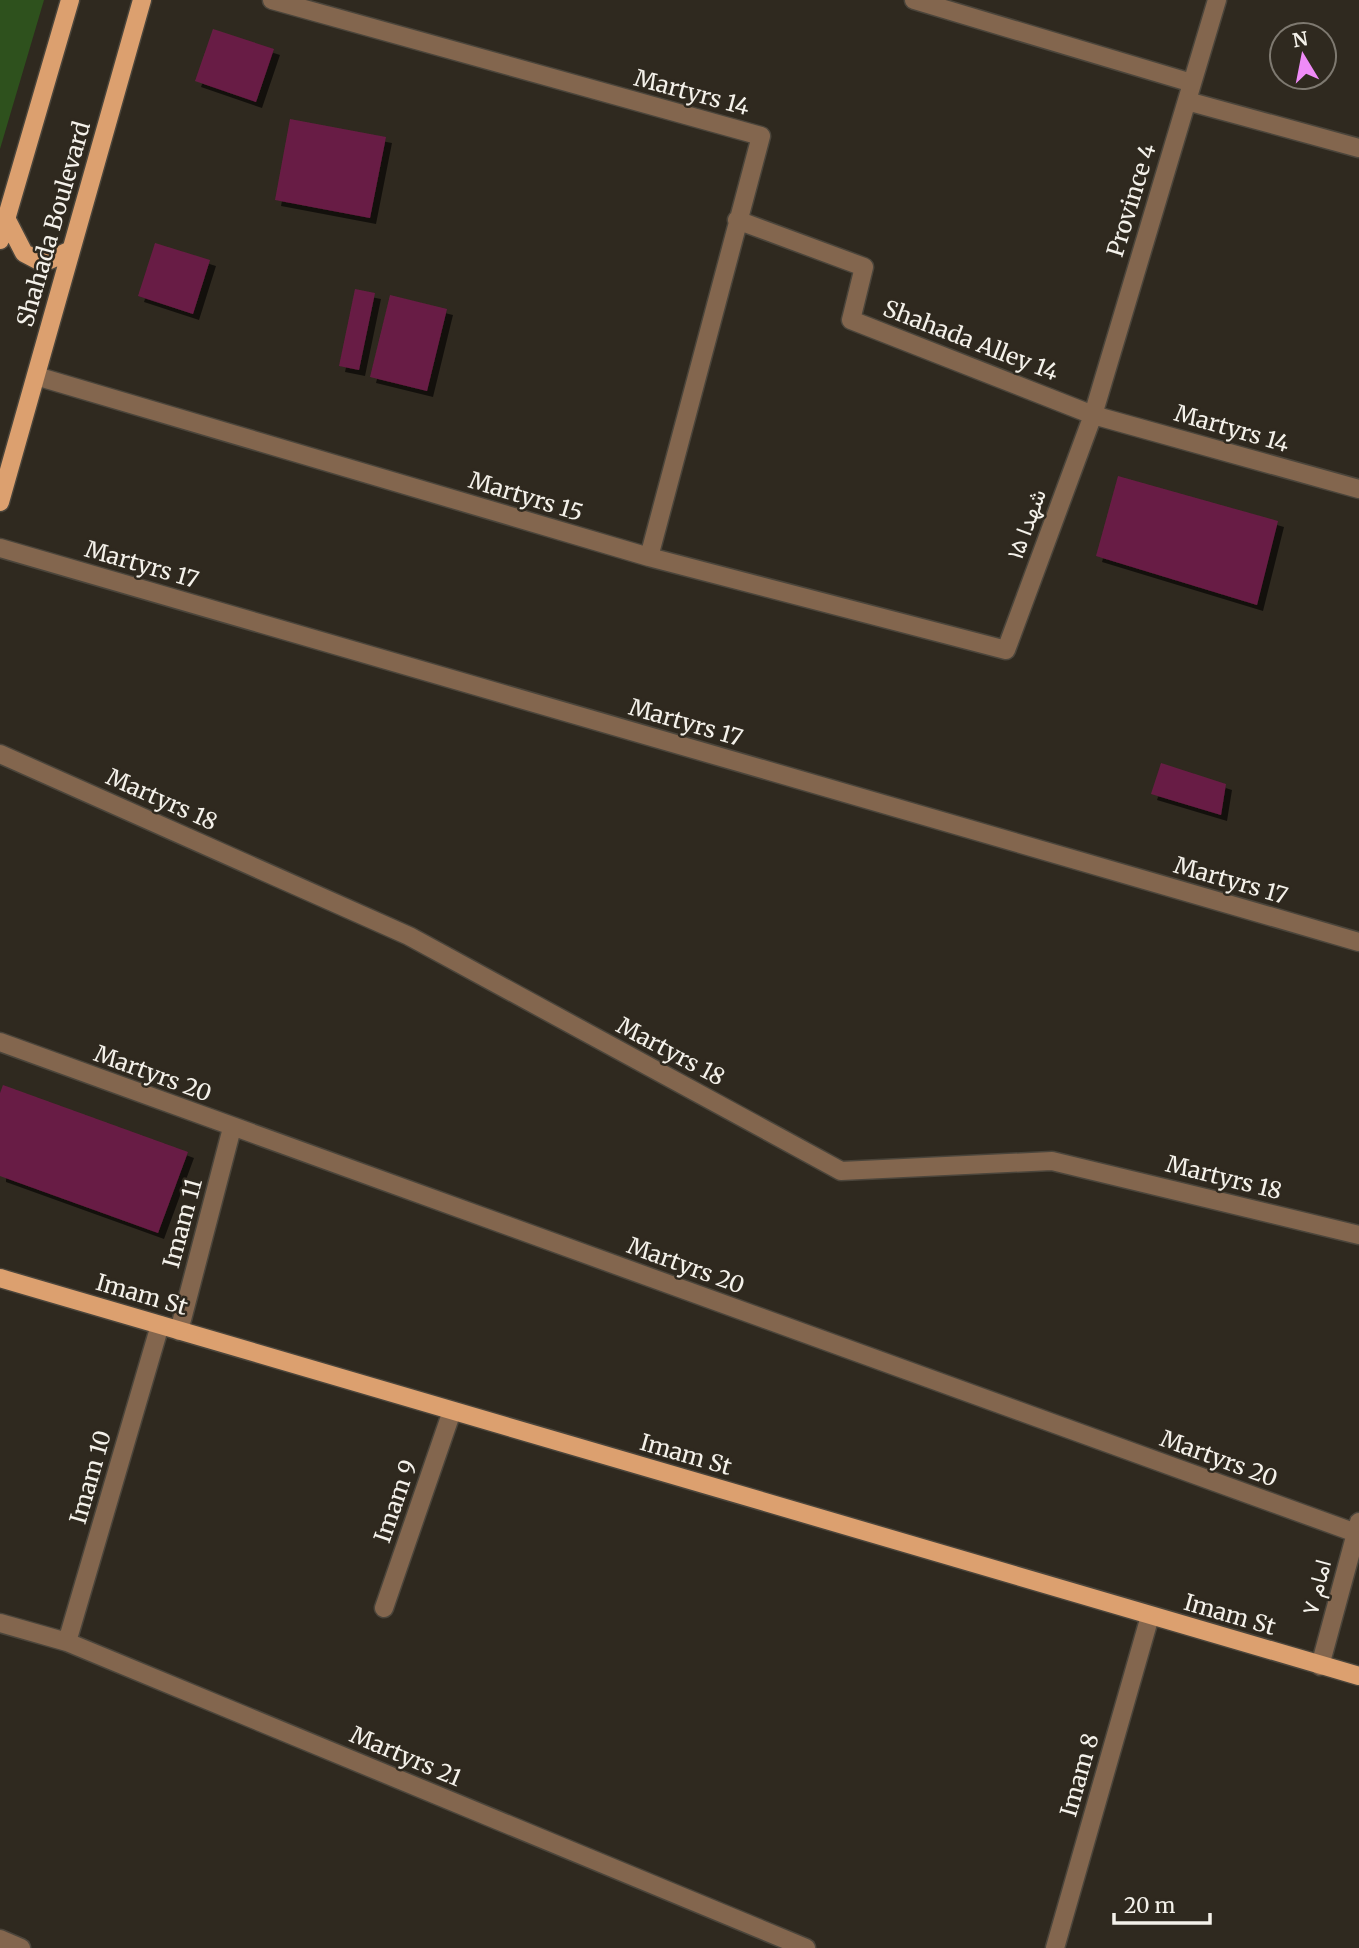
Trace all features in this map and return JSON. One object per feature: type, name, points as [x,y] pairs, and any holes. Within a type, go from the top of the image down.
[{"type":"main road","name":"Shahada Boulevard","points":[[0,240],[70,0]]},
{"type":"main road","name":"Shahada Boulevard","points":[[0,502],[142,0]]},
{"type":"main road","points":[[6,218],[24,253],[43,263],[71,250]]},
{"type":"main road","name":"Imam St","points":[[0,1278],[1359,1676]]},
{"type":"street","name":"Martyrs 14","points":[[272,0],[761,136],[649,557]]},
{"type":"street","points":[[914,0],[1359,148]]},
{"type":"street","name":"Province 4","points":[[1093,415],[1217,0]]},
{"type":"street","name":"Shahada Alley 14","points":[[737,220],[864,267],[851,320],[1093,415]]},
{"type":"street","name":"Martyrs 15","points":[[36,376],[649,557]]},
{"type":"street","name":"Martyrs 14","points":[[1093,415],[1359,489]]},
{"type":"street","name":"شهدا ۱۵","points":[[649,557],[1006,650],[1093,415]]},
{"type":"street","name":"Martyrs 17","points":[[0,548],[1359,943]]},
{"type":"street","name":"Martyrs 18","points":[[0,754],[409,936],[841,1171],[1052,1161],[1359,1235]]},
{"type":"street","name":"Martyrs 20","points":[[0,1042],[232,1128],[1357,1527]]},
{"type":"street","name":"Imam 11","points":[[179,1331],[232,1128]]},
{"type":"street","name":"Imam 10","points":[[67,1642],[160,1325]]},
{"type":"street","name":"Imam 9","points":[[384,1608],[452,1411]]},
{"type":"street","name":"امام ۷","points":[[1320,1666],[1357,1527]]},
{"type":"street","name":"Imam 8","points":[[1055,1948],[1150,1616]]},
{"type":"street","name":"Martyrs 21","points":[[0,1623],[67,1642],[794,1946]]},
{"type":"street","points":[[0,1939],[20,1948]]},
{"type":"green space","points":[[0,0],[44,0],[0,149]]},
{"type":"building","points":[[213,29],[274,49],[256,102],[195,81]]},
{"type":"building","points":[[290,119],[386,137],[370,218],[275,200]]},
{"type":"building","points":[[155,243],[210,260],[193,314],[138,296]]},
{"type":"building","points":[[355,289],[375,293],[359,370],[339,366]]},
{"type":"building","points":[[390,295],[447,309],[427,391],[370,377]]},
{"type":"building","points":[[1118,476],[1278,521],[1257,605],[1096,556]]},
{"type":"building","points":[[1161,763],[1226,784],[1221,815],[1151,794]]},
{"type":"building","points":[[3,1085],[188,1152],[158,1233],[0,1176],[0,1093]]}]
